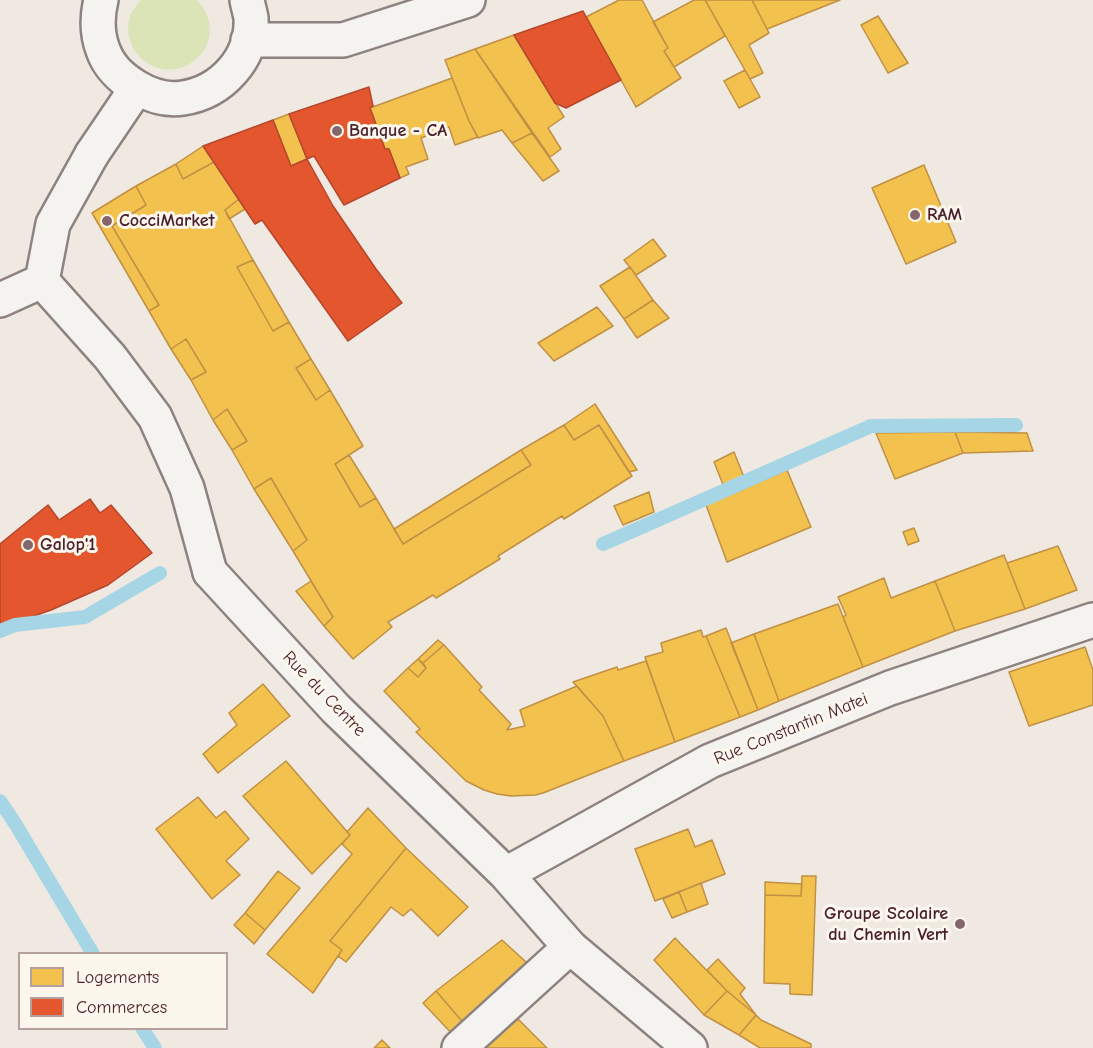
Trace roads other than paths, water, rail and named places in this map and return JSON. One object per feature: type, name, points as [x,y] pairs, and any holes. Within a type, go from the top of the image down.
[{"type":"street","points":[[101,0],[98,27],[103,51],[117,73],[136,89],[158,97],[182,99],[204,93],[224,80],[239,62],[248,40],[251,18],[247,0]]},
{"type":"street","points":[[248,40],[343,40],[468,0]]},
{"type":"street","points":[[0,300],[42,281],[53,224],[92,154],[136,89]]},
{"type":"street","name":"Rue du Centre","points":[[42,281],[110,357],[155,417],[186,488],[210,572],[336,709],[506,874],[570,947],[690,1048]]},
{"type":"street","name":"Rue Constantin Matei","points":[[506,874],[710,761],[890,688],[1093,620]]},
{"type":"street","points":[[459,1048],[570,947]]},
{"type":"waterway","points":[[603,544],[871,426],[1016,425]]},
{"type":"waterway","points":[[0,631],[15,625],[85,617],[160,573]]},
{"type":"waterway","points":[[0,801],[92,952]]},
{"type":"waterway","points":[[143,1030],[155,1048]]},
{"type":"place","name":"Banque - CA","points":[[337,131]]},
{"type":"place","name":"RAM","points":[[915,215]]},
{"type":"place","name":"CocciMarket","points":[[107,221]]},
{"type":"place","name":"Galop'1","points":[[28,545]]},
{"type":"place","name":"Groupe Scolaire du Chemin Vert","points":[[960,924]]}]
